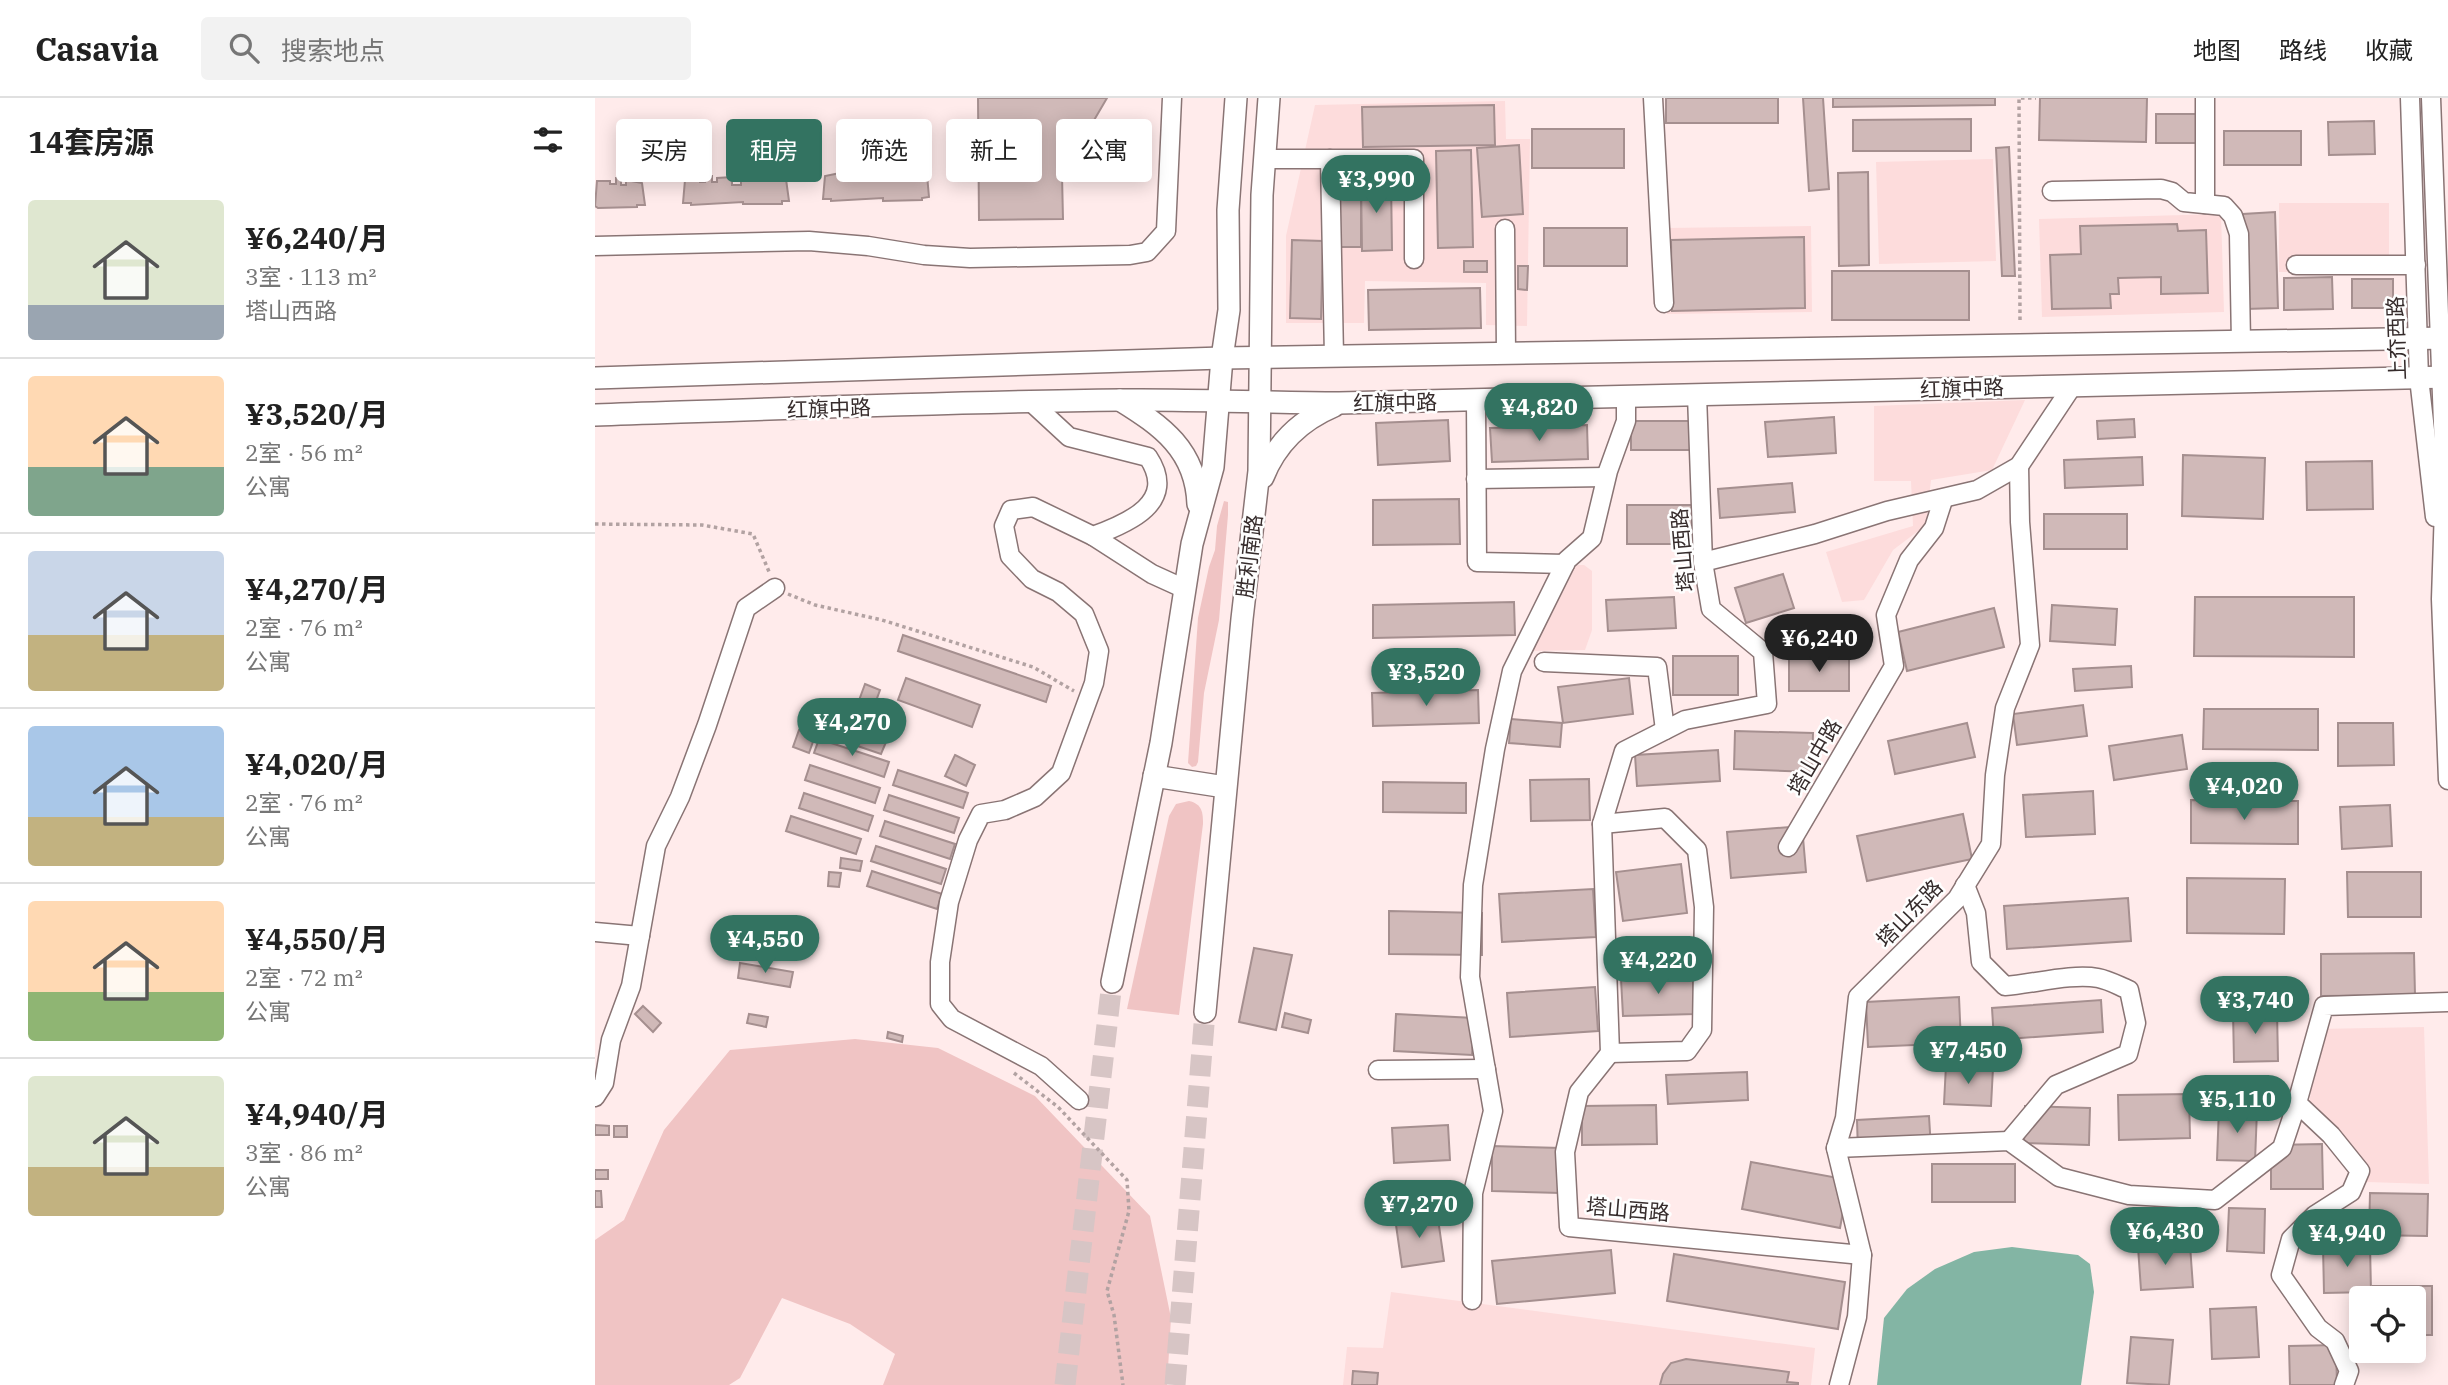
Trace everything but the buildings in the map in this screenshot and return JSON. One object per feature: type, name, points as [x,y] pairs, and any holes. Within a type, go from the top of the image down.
[{"type":"main road","points":[[1112,982],[1154,776],[1199,516],[1213,467],[1229,310],[1227,210],[1237,98]]},
{"type":"main road","name":"胜利南路","points":[[1205,1012],[1256,499],[1261,403],[1262,195],[1269,98]]},
{"type":"main road","name":"红旗中路","points":[[595,378],[1260,357],[2444,338]]},
{"type":"main road","name":"红旗中路","points":[[595,415],[1030,401],[1220,399],[1261,403],[1339,403],[2445,377]]},
{"type":"main road","points":[[1120,400],[1151,419],[1177,444],[1195,477],[1199,516]]},
{"type":"main road","points":[[1256,499],[1271,457],[1308,419],[1339,403]]},
{"type":"main road","points":[[1154,776],[1226,787]]},
{"type":"street","points":[[595,246],[809,241],[970,258],[1130,255],[1147,252],[1166,231],[1172,98]]},
{"type":"street","points":[[1653,98],[1664,303]]},
{"type":"street","points":[[2205,98],[2205,204]]},
{"type":"street","name":"上夼西路","points":[[2410,98],[2419,378],[2437,478]]},
{"type":"street","name":"上夼西路","points":[[2431,98],[2445,377],[2437,478],[2448,780]]},
{"type":"street","points":[[1265,159],[1414,159],[1414,259]]},
{"type":"street","points":[[1330,159],[1334,356]]},
{"type":"street","points":[[2052,191],[2161,189],[2172,192],[2184,202],[2224,206],[2233,216],[2239,234],[2241,342]]},
{"type":"street","points":[[1505,229],[1506,354]]},
{"type":"street","points":[[2296,265],[2416,265]]},
{"type":"street","points":[[1703,562],[1815,534],[1887,511],[1977,490],[2019,466],[2073,385]]},
{"type":"street","name":"塔山西路","points":[[1697,395],[1703,562],[1711,609],[1763,652],[1767,704],[1685,720],[1624,751],[1602,824],[1609,1053],[1579,1092],[1565,1152],[1569,1227],[1862,1255]]},
{"type":"street","points":[[1472,1300],[1473,1192],[1493,1111],[1470,976],[1473,885],[1495,749],[1512,671],[1565,564],[1592,538],[1606,477],[1626,421],[1626,397]]},
{"type":"street","points":[[1476,400],[1477,562],[1565,564]]},
{"type":"street","points":[[1030,401],[1069,437],[1148,457],[1153,465],[1158,484],[1154,499],[1135,517],[1093,536]]},
{"type":"street","name":"塔山东路","points":[[1839,1385],[1857,1317],[1862,1255],[1836,1148],[1845,1118],[1858,998],[1957,899],[1991,844],[2005,708],[2030,645],[2020,522],[2019,466]]},
{"type":"street","points":[[1476,479],[1606,477]]},
{"type":"street","points":[[2437,478],[2448,497]]},
{"type":"street","name":"塔山中路","points":[[1788,847],[1894,666],[1886,615],[1909,560],[1934,528],[1943,499]]},
{"type":"street","points":[[1079,1100],[1041,1066],[952,1019],[940,1004],[940,962],[949,902],[968,840],[981,814],[1005,810],[1035,797],[1061,773],[1094,683],[1100,650],[1084,614],[1058,592],[1032,579],[1010,556],[1004,526],[1011,510],[1033,507],[1093,536],[1152,574],[1185,589]]},
{"type":"street","points":[[595,1097],[604,1083],[611,1040],[631,986],[656,846],[680,797],[746,608],[775,589]]},
{"type":"street","points":[[1544,662],[1657,667],[1665,730]]},
{"type":"street","points":[[1602,824],[1665,818],[1697,850],[1704,907],[1702,1030],[1688,1051],[1609,1053]]},
{"type":"street","points":[[1965,885],[1976,912],[1981,962],[2005,986],[2077,976],[2101,978],[2129,990],[2136,1023],[2128,1054],[2056,1085],[2009,1141]]},
{"type":"street","points":[[595,932],[640,936]]},
{"type":"street","points":[[1836,1148],[2009,1141],[2059,1177],[2129,1195],[2215,1200],[2282,1148],[2324,1006],[2448,1002]]},
{"type":"street","points":[[1378,1070],[1486,1069]]},
{"type":"street","points":[[2297,1103],[2331,1135],[2360,1171],[2351,1192],[2315,1214],[2291,1239],[2281,1275],[2319,1328],[2335,1341],[2349,1371],[2344,1385]]},
{"type":"path","points":[[2020,320],[2019,98],[2036,98]]},
{"type":"path","points":[[595,524],[702,525],[753,534],[775,589],[815,605],[882,620],[1033,667],[1088,699]]},
{"type":"path","points":[[1005,1066],[1058,1107],[1127,1180],[1129,1211],[1107,1291],[1114,1315],[1123,1385]]},
{"type":"shaded area","points":[[1505,101],[1506,139],[1530,139],[1527,326],[1486,325],[1486,283],[1365,281],[1364,323],[1286,323],[1286,236],[1315,105]]},
{"type":"shaded area","points":[[1993,159],[1996,261],[1879,264],[1876,162]]},
{"type":"shaded area","points":[[2279,203],[2389,203],[2389,272],[2279,272]]},
{"type":"shaded area","points":[[2221,214],[2224,312],[2042,317],[2039,219]]},
{"type":"shaded area","points":[[1811,226],[1812,312],[1667,314],[1666,228]]},
{"type":"shaded area","points":[[2025,400],[1992,470],[1931,480],[1926,525],[1893,550],[1864,600],[1842,602],[1826,552],[1913,526],[1911,481],[1874,481],[1874,406]]},
{"type":"shaded area","points":[[1224,501],[1228,502],[1228,515],[1219,620],[1204,693],[1198,762],[1192,767],[1188,763],[1198,618]]},
{"type":"shaded area","points":[[1569,565],[1584,565],[1592,571],[1592,630],[1585,650],[1528,651]]},
{"type":"shaded area","points":[[1189,801],[1201,809],[1203,824],[1179,1015],[1127,1009],[1169,816],[1176,804]]},
{"type":"shaded area","points":[[2424,1027],[2429,1184],[2367,1182],[2360,1155],[2309,1108],[2317,1029]]},
{"type":"shaded area","points":[[855,1039],[938,1048],[1035,1096],[1150,1216],[1171,1318],[1167,1385],[883,1385],[895,1354],[850,1324],[782,1298],[740,1378],[729,1385],[595,1385],[595,1240],[624,1220],[664,1130],[730,1050]]},
{"type":"shaded area","points":[[2012,1247],[2078,1255],[2090,1264],[2094,1292],[2081,1385],[1877,1385],[1884,1318],[1907,1289],[1935,1269],[1974,1252]]},
{"type":"shaded area","points":[[1391,1292],[1815,1348],[1811,1385],[1343,1385],[1347,1347],[1383,1348]]},
{"type":"tunnel","points":[[1065,1385],[1112,982]]},
{"type":"tunnel","points":[[1175,1385],[1205,1012]]}]
